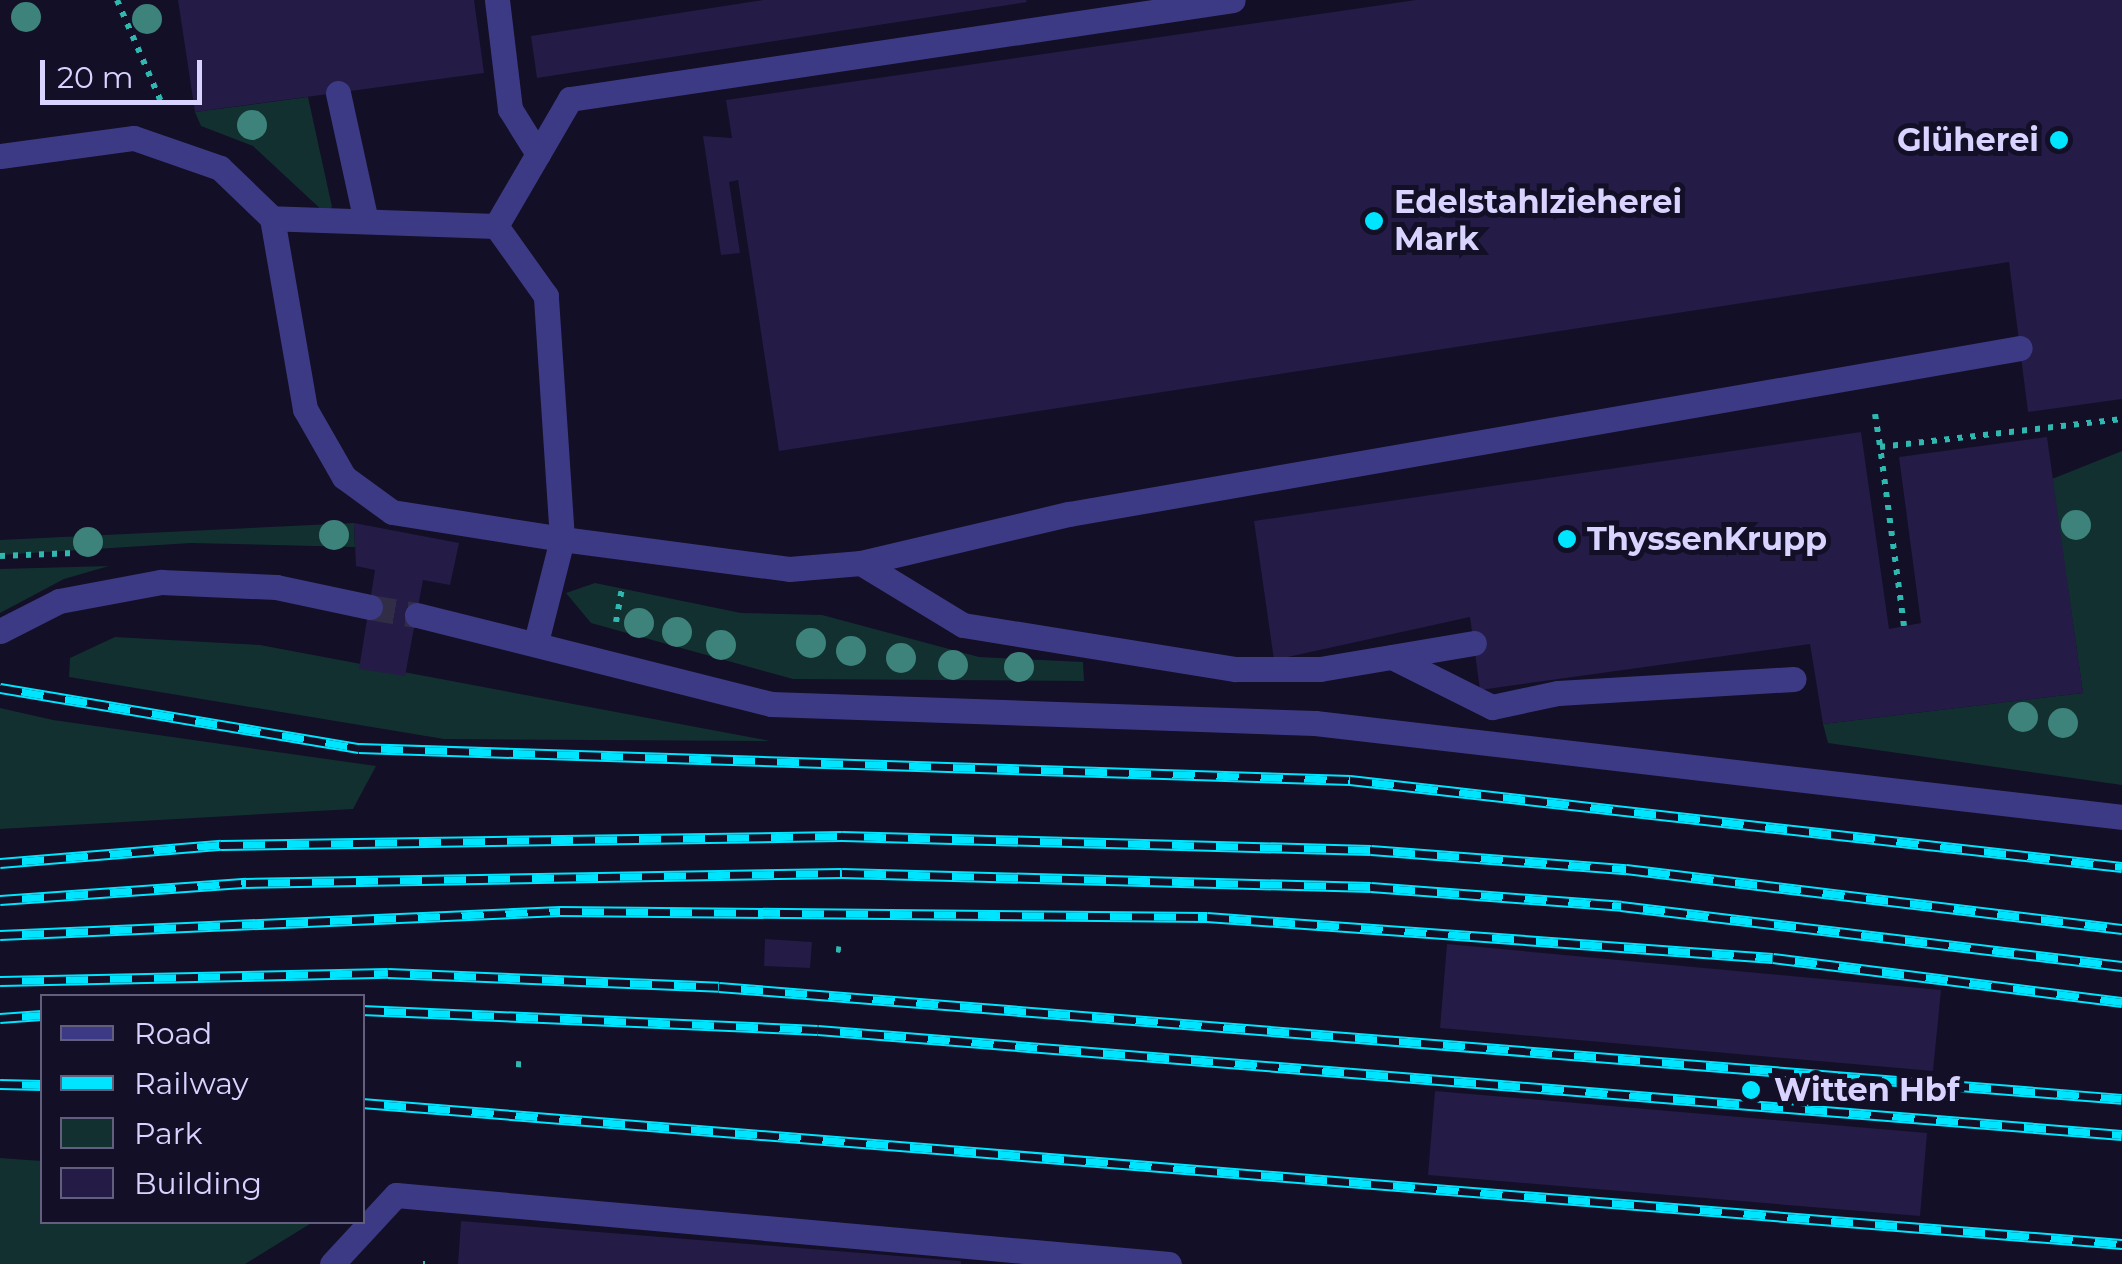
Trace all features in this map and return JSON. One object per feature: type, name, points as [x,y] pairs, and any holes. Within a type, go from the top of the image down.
[{"type":"lane","points":[[497,0],[510,109],[538,154]]},
{"type":"lane","points":[[496,226],[570,99],[1233,0]]},
{"type":"lane","points":[[338,93],[366,221]]},
{"type":"lane","points":[[0,156],[134,138],[220,168],[272,218],[305,408],[344,476],[392,512],[789,569],[861,563],[1069,514],[2020,348]]},
{"type":"lane","points":[[272,218],[496,226]]},
{"type":"lane","points":[[496,226],[546,296],[562,539],[537,638]]},
{"type":"lane","points":[[861,563],[963,625],[1123,654],[1235,669],[1392,657],[1474,643]]},
{"type":"lane","points":[[0,631],[58,601],[162,582],[276,587],[370,607]]},
{"type":"lane","points":[[417,615],[537,638],[771,704],[1315,722],[2122,817]]},
{"type":"lane","points":[[1392,657],[1492,708],[1517,744]]},
{"type":"lane","points":[[1492,708],[1558,693],[1794,679]]},
{"type":"lane","points":[[332,1264],[396,1195],[1122,1253],[1169,1264]]},
{"type":"path","points":[[117,0],[145,55]]},
{"type":"path","points":[[1904,626],[1880,448],[2122,418]]},
{"type":"path","points":[[614,630],[622,589]]},
{"type":"path","points":[[516,1064],[528,1065]]},
{"type":"green space","points":[[308,97],[332,207],[325,213],[253,146],[201,126],[195,112]]},
{"type":"green space","points":[[2122,451],[2122,785],[1828,743],[1823,724],[2083,693],[2052,479]]},
{"type":"green space","points":[[354,523],[355,547],[191,543],[0,555],[0,540]]},
{"type":"green space","points":[[109,566],[64,579],[0,613],[0,569]]},
{"type":"green space","points":[[595,583],[741,613],[822,615],[979,657],[1083,662],[1084,681],[793,679],[591,623],[566,593]]},
{"type":"green space","points":[[115,637],[260,645],[770,741],[444,739],[69,677],[70,658]]},
{"type":"green space","points":[[0,708],[53,720],[376,766],[353,809],[0,829]]},
{"type":"green space","points":[[0,1158],[40,1161],[40,1224],[310,1224],[245,1264],[0,1264]]},
{"type":"building","points":[[178,0],[474,0],[484,73],[195,112]]},
{"type":"building","points":[[763,0],[1027,2],[537,78],[531,36]]},
{"type":"building","name":"Edelstahlzieherei Mark","points":[[1416,0],[2122,0],[2122,399],[2028,412],[2009,262],[779,451],[738,180],[729,182],[740,253],[721,255],[703,136],[732,138],[726,100]]},
{"type":"building","points":[[1861,432],[1889,629],[1921,623],[1899,457],[2047,437],[2083,693],[1823,724],[1810,644],[1480,690],[1470,617],[1274,660],[1254,521]]},
{"type":"building","points":[[354,523],[459,543],[450,585],[423,580],[405,676],[359,669],[375,570],[356,566]]},
{"type":"building","points":[[765,939],[812,942],[810,968],[764,966]]},
{"type":"building","points":[[1447,944],[1941,990],[1933,1071],[1440,1028]]},
{"type":"building","points":[[1435,1091],[1927,1133],[1920,1216],[1428,1175]]},
{"type":"building","points":[[461,1221],[961,1261],[961,1264],[458,1264]]},
{"type":"tunnel","points":[[370,607],[417,615]]},
{"type":"railway","points":[[0,688],[359,748],[1350,780],[2122,867]]},
{"type":"railway","points":[[0,863],[221,845],[842,836],[1371,850],[1626,869],[2122,929]]},
{"type":"railway","points":[[0,900],[246,883],[842,873],[1371,887],[1621,906],[2122,966]]},
{"type":"railway","points":[[0,935],[560,911],[1207,917],[1773,958],[2122,1002]]},
{"type":"railway","points":[[0,981],[388,973],[719,987],[2122,1099]]},
{"type":"railway","points":[[365,1010],[818,1030],[2122,1135]]},
{"type":"railway","points":[[0,1018],[40,1015]]},
{"type":"railway","points":[[0,1084],[40,1085]]},
{"type":"railway","points":[[365,1103],[2122,1244]]},
{"type":"place","name":"Glüherei","points":[[2059,140]]},
{"type":"place","name":"Edelstahlzieherei Mark","points":[[1374,221]]},
{"type":"place","name":"ThyssenKrupp","points":[[1567,539]]},
{"type":"place","name":"Witten Hbf","points":[[1751,1090]]}]
